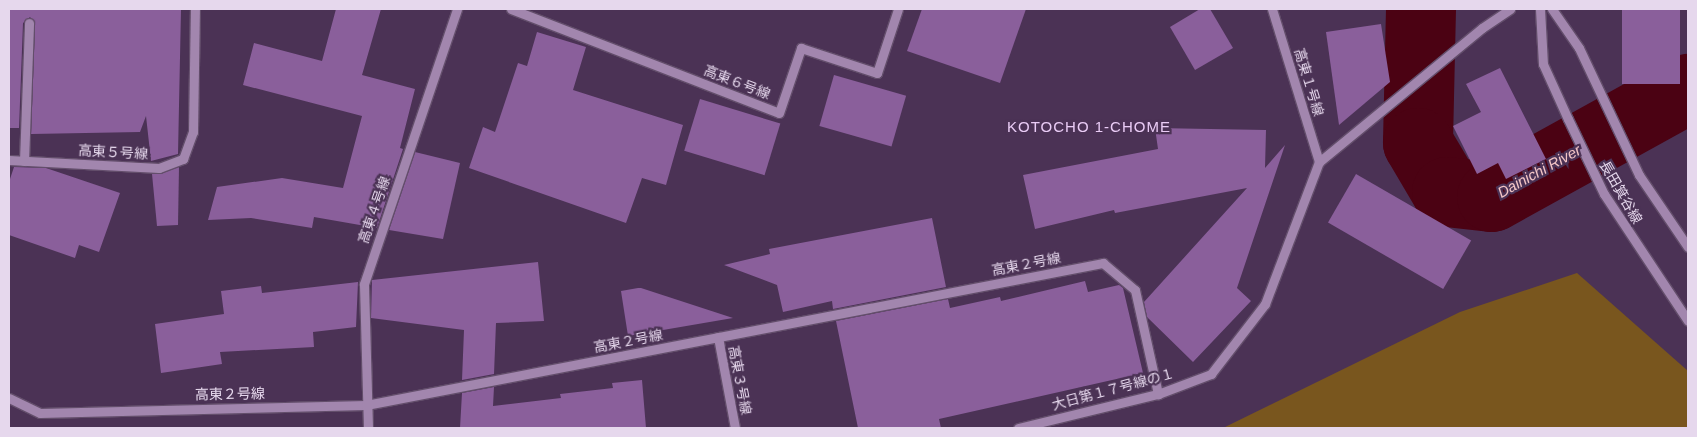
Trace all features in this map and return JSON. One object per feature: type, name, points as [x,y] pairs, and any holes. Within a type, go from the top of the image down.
[{"type":"street","name":"高東５号線","points":[[9,160],[159,168],[183,158],[193,132],[195,9]]},
{"type":"street","name":"高東４号線","points":[[368,428],[364,284],[457,9]]},
{"type":"street","name":"高東６号線","points":[[512,9],[779,113],[801,48],[877,73],[898,9]]},
{"type":"street","name":"高東１号線","points":[[1272,9],[1320,161]]},
{"type":"street","points":[[1320,161],[1482,28],[1510,9]]},
{"type":"street","name":"長田箕谷線","points":[[1540,9],[1543,64],[1568,119],[1604,194],[1688,321]]},
{"type":"street","name":"長田箕谷線","points":[[1552,9],[1579,48],[1601,102],[1638,176],[1688,247]]},
{"type":"street","points":[[24,161],[29,23]]},
{"type":"street","name":"大日第１７号線の１","points":[[1018,428],[1158,394],[1212,374],[1265,304],[1320,161]]},
{"type":"street","name":"高東２号線","points":[[9,398],[40,413],[366,405],[1103,264],[1135,290],[1158,394]]},
{"type":"street","name":"高東３号線","points":[[718,337],[736,428]]},
{"type":"shaded area","points":[[1577,273],[1688,371],[1688,428],[1223,428],[1460,312]]},
{"type":"building","points":[[9,9],[181,9],[178,154],[151,161],[146,116],[140,132],[31,134],[35,23],[30,17],[23,23],[19,128],[9,128]]},
{"type":"building","points":[[336,9],[381,9],[362,75],[415,89],[400,148],[403,149],[377,228],[314,217],[312,228],[251,218],[208,220],[217,187],[282,178],[343,188],[362,116],[243,85],[254,43],[322,61]]},
{"type":"building","points":[[922,9],[1026,9],[1000,83],[907,51]]},
{"type":"building","points":[[1200,9],[1210,9],[1233,48],[1195,70],[1170,27]]},
{"type":"building","points":[[1622,9],[1680,9],[1680,84],[1622,84]]},
{"type":"building","points":[[1381,24],[1390,82],[1339,125],[1326,32]]},
{"type":"building","points":[[537,32],[586,47],[573,90],[683,125],[666,185],[642,178],[626,223],[469,168],[483,127],[495,132],[518,63],[527,66]]},
{"type":"building","points":[[1500,68],[1546,159],[1506,179],[1498,163],[1477,174],[1453,126],[1481,112],[1466,84]]},
{"type":"building","points":[[834,75],[906,96],[891,147],[819,126]]},
{"type":"building","points":[[700,99],[780,124],[765,175],[684,151]]},
{"type":"building","points":[[1155,128],[1266,130],[1265,168],[1285,145],[1237,288],[1251,301],[1193,362],[1147,317],[1144,302],[1247,188],[1115,213],[1114,210],[1035,229],[1023,175],[1158,149]]},
{"type":"building","points":[[415,152],[460,163],[443,239],[389,230]]},
{"type":"building","points":[[14,167],[46,168],[120,193],[99,252],[79,245],[75,258],[9,235],[9,182]]},
{"type":"building","points":[[179,167],[178,225],[157,226],[152,174]]},
{"type":"building","points":[[1356,174],[1471,240],[1443,289],[1328,222]]},
{"type":"building","points":[[932,218],[946,287],[833,309],[832,301],[783,312],[777,285],[724,265],[770,254],[769,249]]},
{"type":"building","points":[[538,262],[544,321],[496,323],[494,374],[462,380],[464,330],[371,318],[372,280]]},
{"type":"building","points":[[1085,281],[1088,292],[1119,285],[1123,288],[1143,373],[939,419],[941,428],[858,428],[836,321],[948,299],[950,308],[1000,297],[1001,301]]},
{"type":"building","points":[[358,282],[356,327],[313,332],[314,347],[220,352],[222,364],[161,373],[155,324],[224,314],[221,291],[261,286],[262,293]]},
{"type":"building","points":[[638,288],[733,318],[628,336],[621,291]]},
{"type":"building","points":[[642,380],[646,428],[460,428],[462,393],[494,387],[493,406],[561,398],[560,394],[613,388],[612,383]]},
{"type":"waterway","name":"Dainichi River","points":[[1421,9],[1418,143],[1447,192],[1492,197],[1688,89]]},
{"type":"district","name":"KOTOCHO 1-CHOME","points":[[1089,127]]}]
